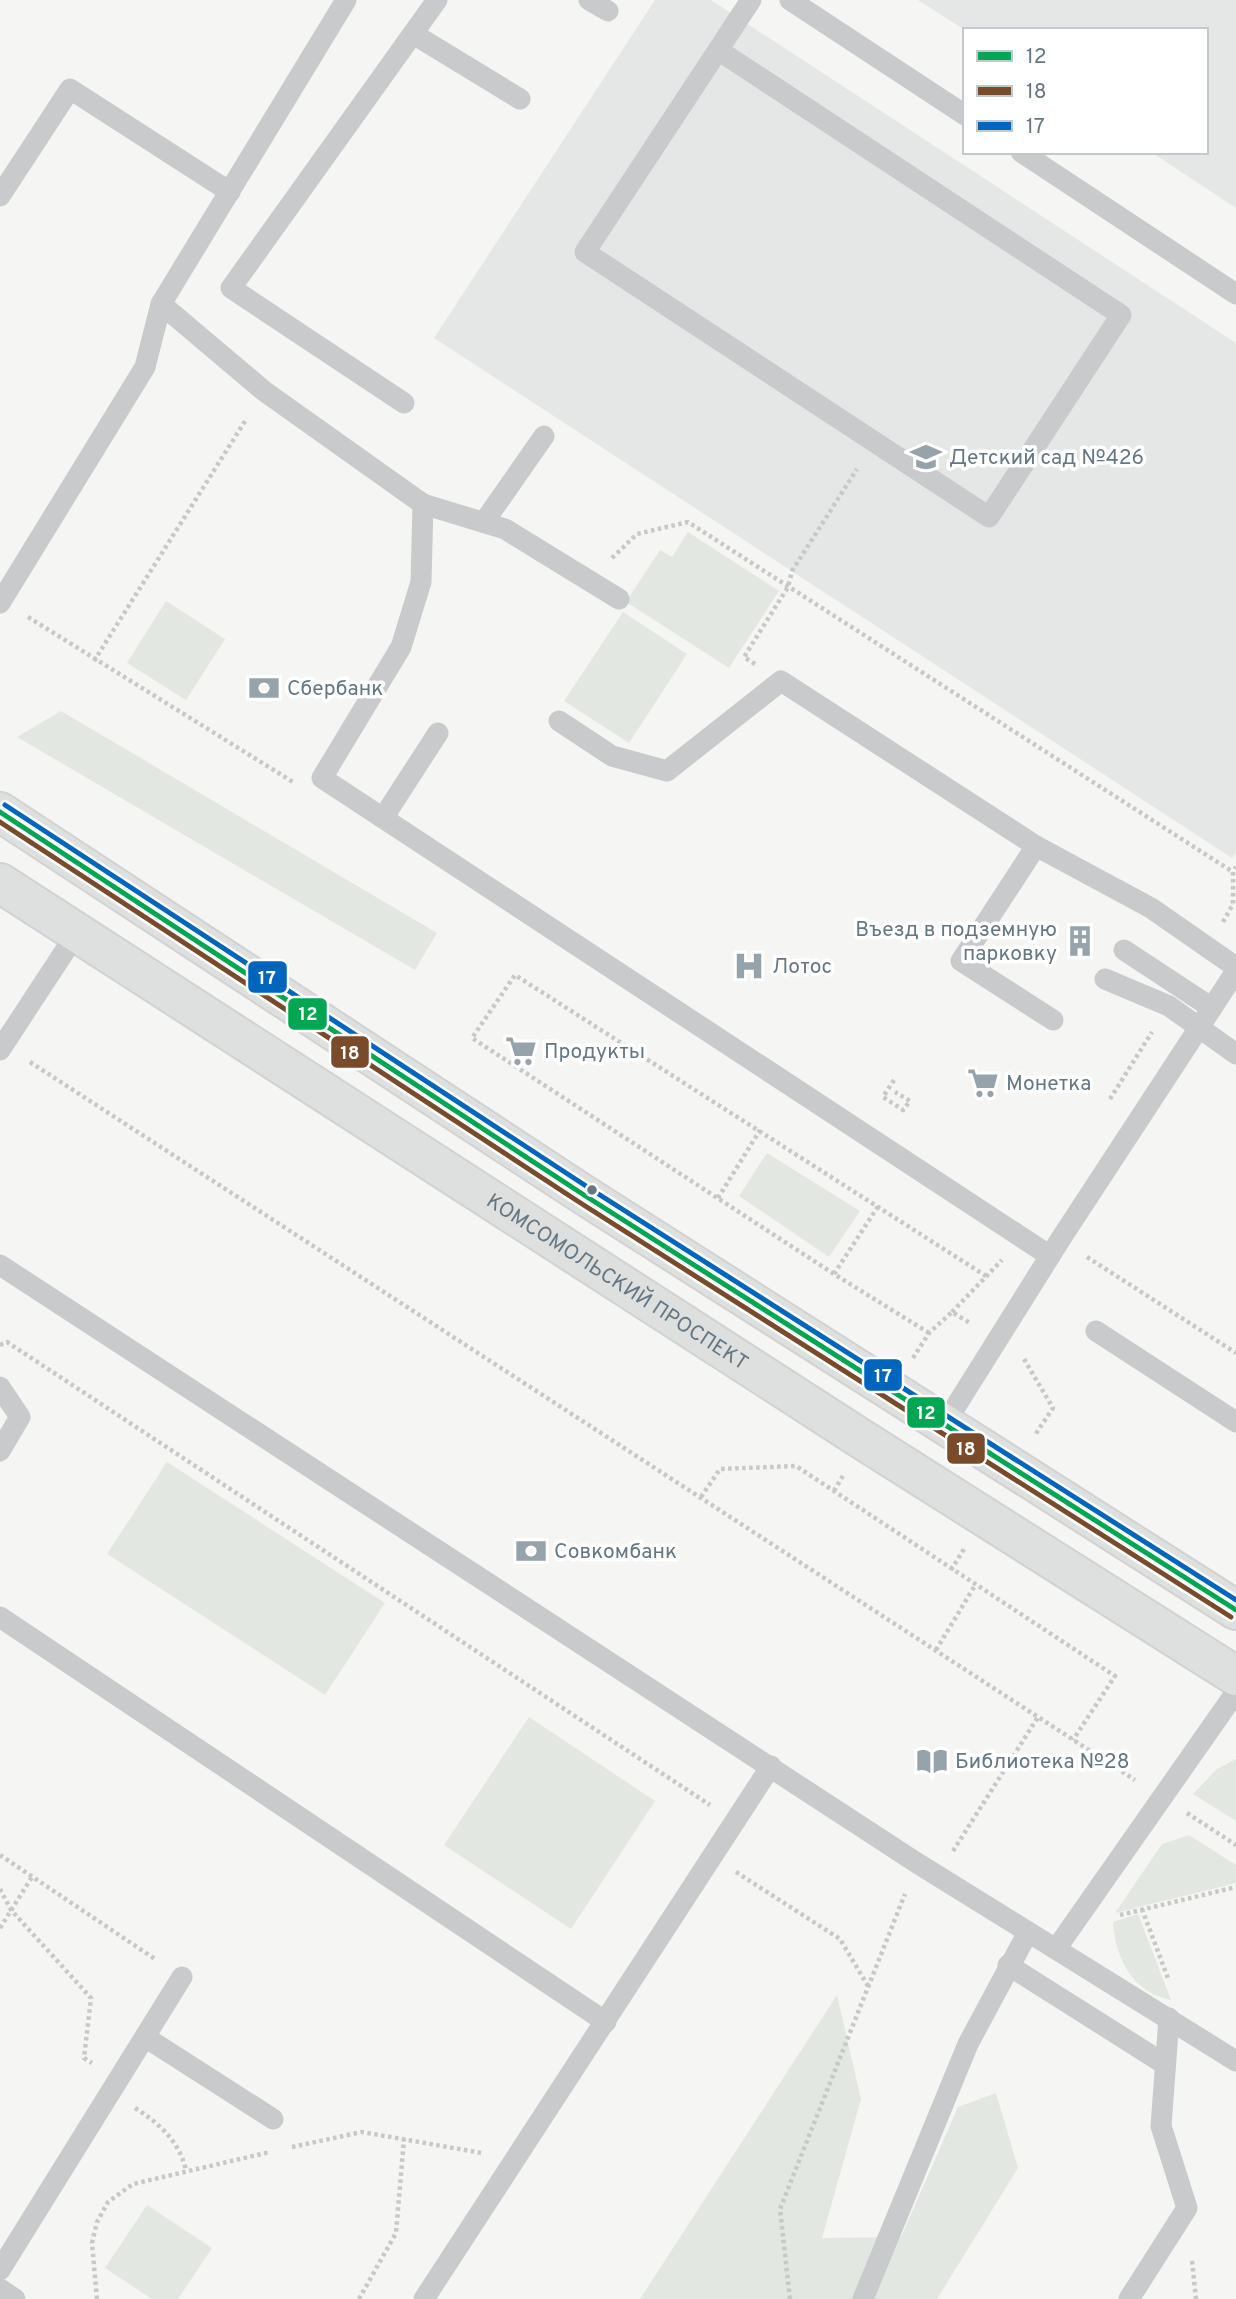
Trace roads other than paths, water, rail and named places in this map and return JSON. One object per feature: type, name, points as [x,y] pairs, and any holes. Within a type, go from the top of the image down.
[{"type":"main road","points":[[0,812],[677,1255],[1236,1610]]},
{"type":"main road","name":"КОМСОМОЛЬСКИЙ ПРОСПЕКТ","points":[[0,883],[477,1192],[1236,1676]]},
{"type":"main road","points":[[477,1192],[463,1174],[463,1166],[467,1159],[483,1156],[619,1239],[677,1255]]},
{"type":"main road","points":[[915,1471],[944,1425]]},
{"type":"main road","points":[[1171,1633],[1236,1657]]},
{"type":"lane","points":[[5,596],[145,368],[161,304],[346,0]]},
{"type":"lane","points":[[404,403],[231,288],[438,0]]},
{"type":"lane","points":[[589,0],[608,11]]},
{"type":"lane","points":[[718,50],[1121,315],[989,517],[585,252],[718,50],[751,0]]},
{"type":"lane","points":[[790,0],[963,114]]},
{"type":"lane","points":[[415,35],[520,99]]},
{"type":"lane","points":[[0,196],[70,89],[230,192]]},
{"type":"lane","points":[[1024,154],[1236,294]]},
{"type":"lane","points":[[161,304],[264,391],[423,504],[505,529],[619,599]]},
{"type":"lane","points":[[484,522],[544,436]]},
{"type":"lane","points":[[423,504],[421,582],[401,647],[322,778],[1023,1238],[1055,1248]]},
{"type":"lane","points":[[559,721],[612,755],[667,771],[781,681],[1036,846],[1151,908],[1207,947],[1234,979],[1212,1008],[1055,1248],[944,1425]]},
{"type":"lane","points":[[383,818],[438,733]]},
{"type":"lane","points":[[1036,846],[961,961],[1053,1020]]},
{"type":"lane","points":[[2,1047],[76,934]]},
{"type":"lane","points":[[1124,950],[1212,1008]]},
{"type":"lane","points":[[1105,979],[1169,1006],[1236,1054]]},
{"type":"lane","points":[[0,1265],[917,1863],[1236,2061]]},
{"type":"lane","points":[[1096,1331],[1236,1422]]},
{"type":"lane","points":[[0,1387],[20,1417],[0,1451]]},
{"type":"lane","points":[[0,1617],[606,2022]]},
{"type":"lane","points":[[1056,1949],[1236,1692]]},
{"type":"lane","points":[[424,2299],[771,1766]]},
{"type":"lane","points":[[863,2299],[968,2044],[1028,1932]]},
{"type":"lane","points":[[1008,1965],[1163,2063]]},
{"type":"lane","points":[[0,2270],[182,1977]]},
{"type":"lane","points":[[1129,2299],[1186,2208],[1161,2126],[1163,2063],[1169,2018]]},
{"type":"lane","points":[[145,2037],[273,2119]]},
{"type":"lane","points":[[0,2289],[15,2299]]},
{"type":"place","name":"Детский сад №426","points":[[926,457]]},
{"type":"place","name":"Сбербанк","points":[[264,688]]},
{"type":"place","name":"Въезд в подземную парковку","points":[[1080,941]]},
{"type":"place","name":"Лотос","points":[[749,966]]},
{"type":"place","name":"Продукты","points":[[521,1051]]},
{"type":"place","name":"Монетка","points":[[983,1083]]},
{"type":"place","name":"Совкомбанк","points":[[531,1551]]},
{"type":"place","name":"Библиотека №28","points":[[932,1761]]}]
